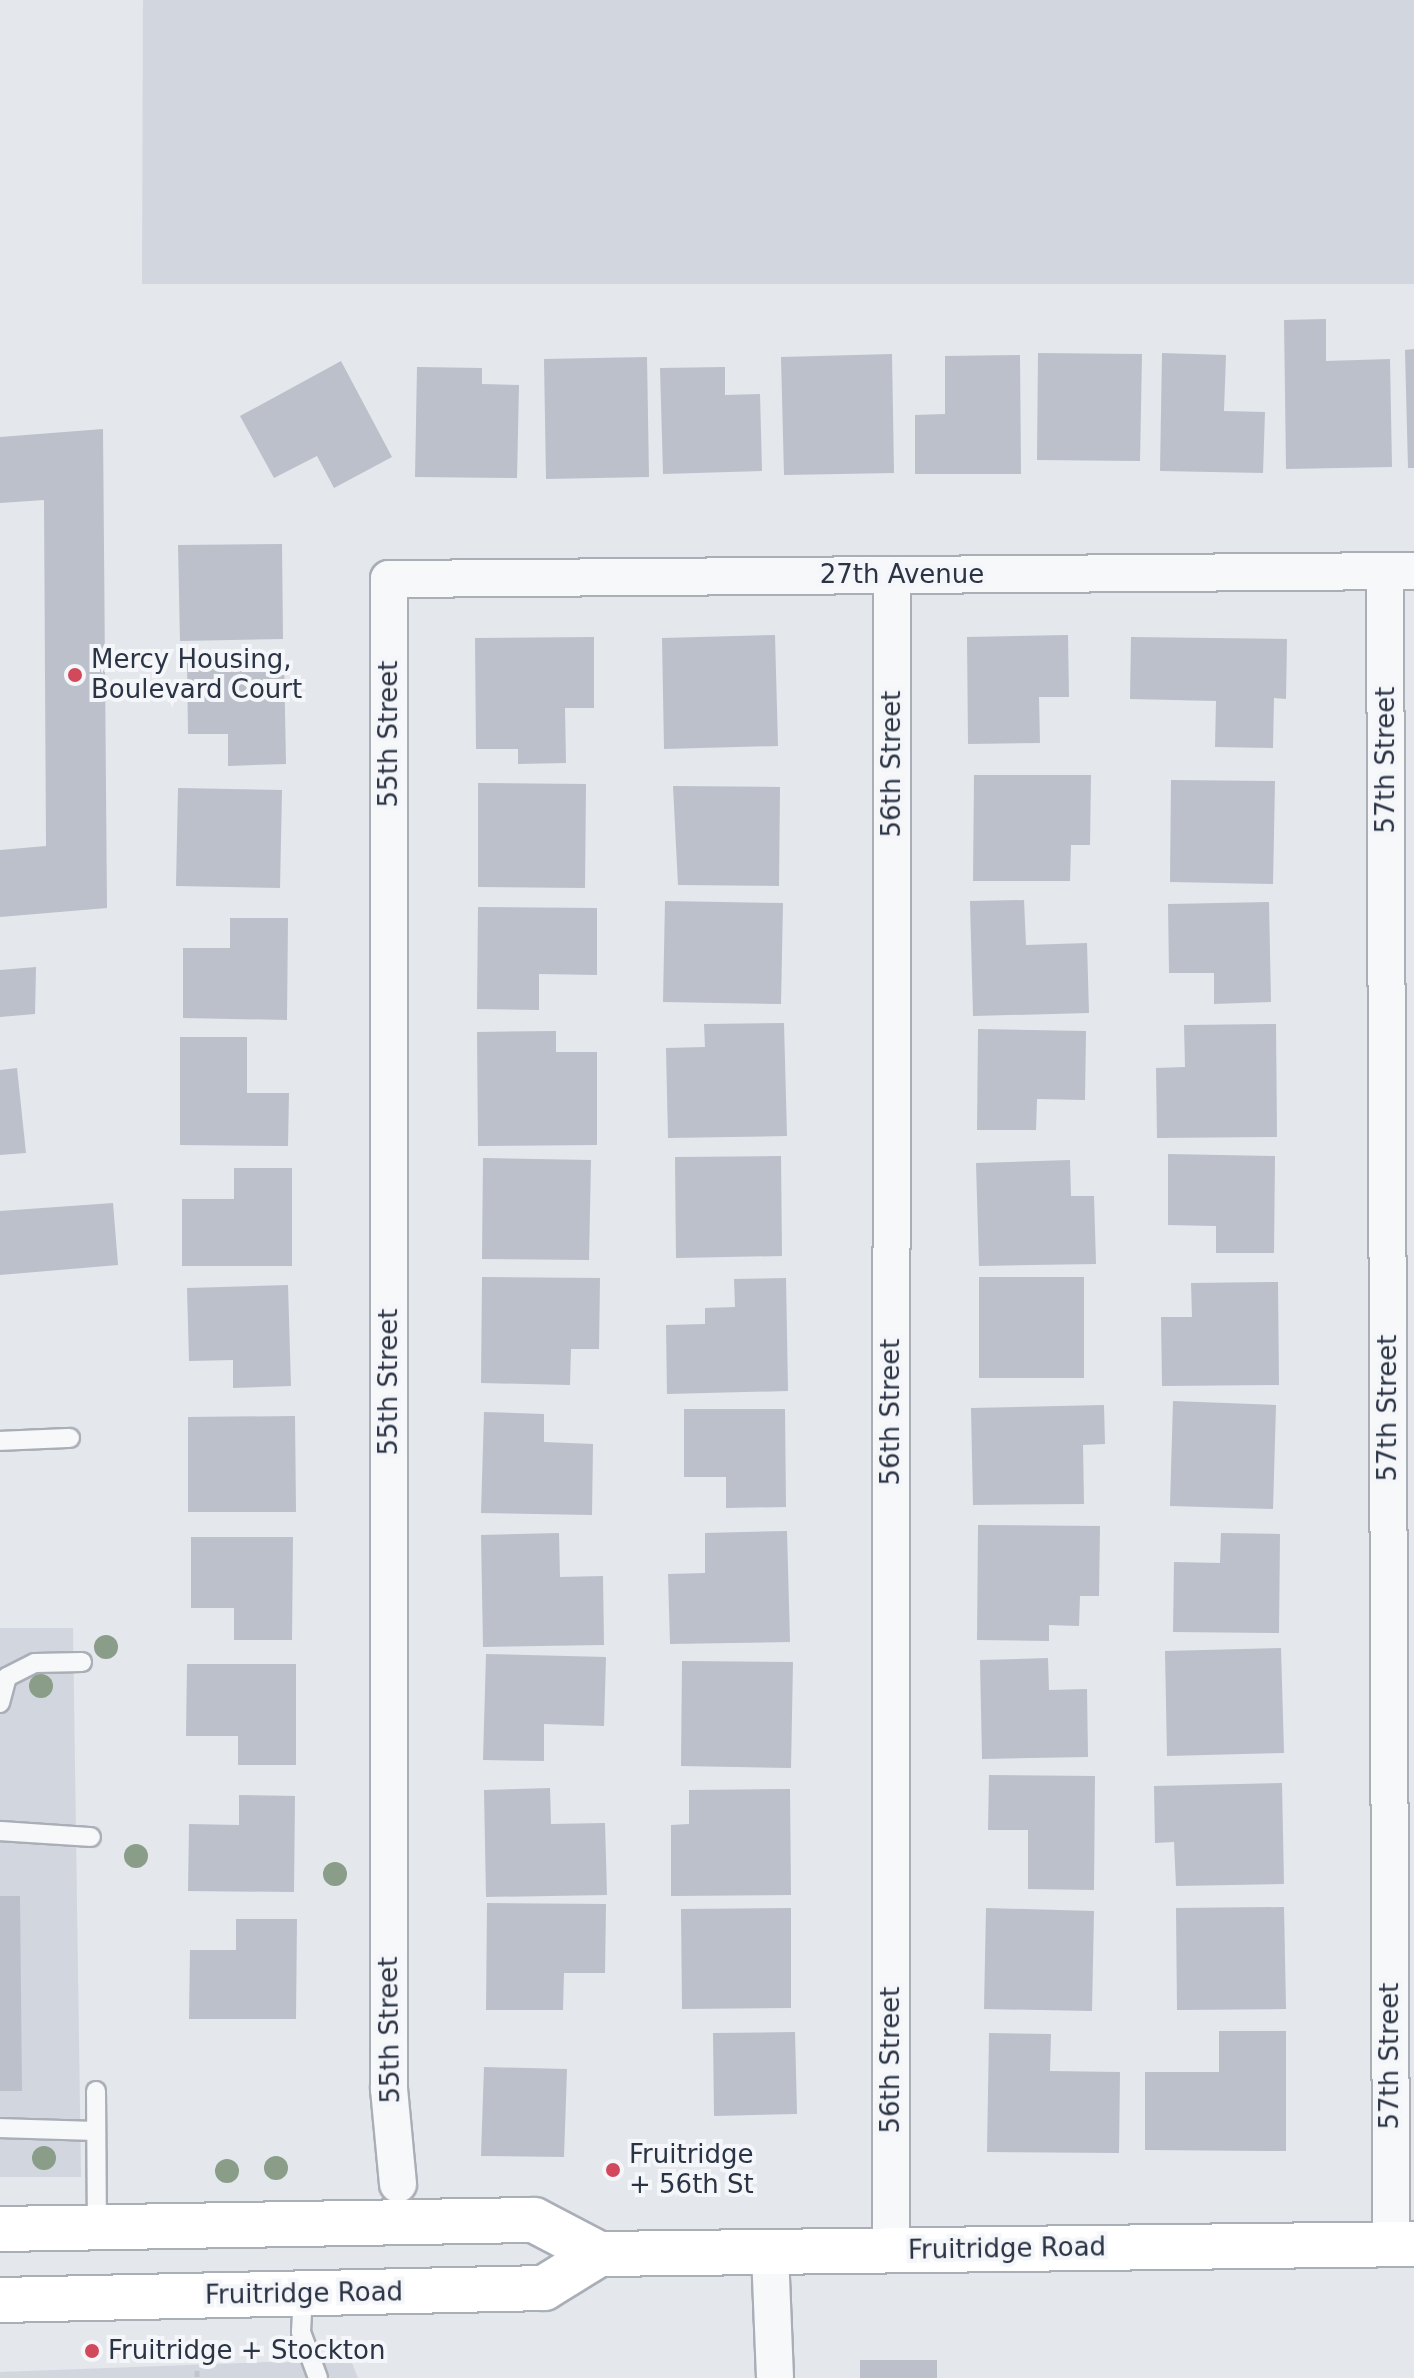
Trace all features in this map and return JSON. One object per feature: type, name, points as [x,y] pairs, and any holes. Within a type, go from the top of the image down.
[{"type":"main road","name":"Fruitridge Road","points":[[0,2229],[534,2220],[599,2254],[1402,2244]]},
{"type":"main road","name":"Fruitridge Road","points":[[0,2300],[544,2288],[599,2254]]},
{"type":"street","name":"27th Avenue","points":[[389,579],[1399,572]]},
{"type":"street","name":"57th Street","points":[[1399,572],[1402,2244]]},
{"type":"street","name":"56th Street","points":[[891,2250],[892,575]]},
{"type":"street","name":"55th Street","points":[[389,579],[389,2089],[398,2184]]},
{"type":"street","points":[[770,2253],[775,2378]]},
{"type":"lane","points":[[0,1441],[70,1438]]},
{"type":"lane","points":[[0,1703],[7,1677],[35,1663],[82,1662]]},
{"type":"lane","points":[[0,1831],[91,1837]]},
{"type":"lane","points":[[96,2091],[97,2227]]},
{"type":"lane","points":[[0,2128],[95,2131]]},
{"type":"lane","points":[[303,2294],[301,2332],[318,2378]]},
{"type":"path","points":[[197,2370],[197,2378]]},
{"type":"shaded area","points":[[143,0],[1414,0],[1414,284],[142,284]]},
{"type":"shaded area","points":[[0,1628],[73,1628],[81,2177],[0,2177]]},
{"type":"shaded area","points":[[266,2362],[352,2363],[358,2378],[0,2378],[0,2372]]},
{"type":"building","points":[[1326,319],[1326,361],[1390,359],[1392,467],[1286,469],[1284,320]]},
{"type":"building","points":[[1414,349],[1414,468],[1408,468],[1405,350]]},
{"type":"building","points":[[1038,353],[1142,354],[1140,461],[1037,460]]},
{"type":"building","points":[[1162,353],[1226,355],[1224,411],[1265,412],[1263,473],[1160,471]]},
{"type":"building","points":[[892,354],[894,473],[784,475],[781,357]]},
{"type":"building","points":[[1020,355],[1021,474],[915,474],[915,415],[945,414],[945,356]]},
{"type":"building","points":[[647,357],[649,477],[546,479],[544,359]]},
{"type":"building","points":[[341,361],[392,457],[334,488],[317,456],[274,478],[240,416]]},
{"type":"building","points":[[417,367],[482,368],[482,384],[519,385],[517,478],[415,477]]},
{"type":"building","points":[[725,367],[725,395],[760,394],[762,471],[663,474],[660,368]]},
{"type":"building","name":"Mercy Housing, Boulevard Court","points":[[103,429],[107,908],[0,917],[0,850],[46,846],[44,500],[0,503],[0,437]]},
{"type":"building","points":[[282,544],[283,639],[180,641],[178,545]]},
{"type":"building","points":[[775,635],[778,746],[664,749],[662,638]]},
{"type":"building","points":[[1068,635],[1069,697],[1039,697],[1040,743],[968,744],[967,637]]},
{"type":"building","points":[[594,637],[594,708],[565,708],[566,763],[518,764],[518,749],[476,749],[475,638]]},
{"type":"building","points":[[1131,637],[1287,639],[1286,699],[1274,698],[1273,748],[1215,747],[1216,701],[1130,699]]},
{"type":"building","points":[[284,660],[286,764],[228,766],[228,734],[188,734],[187,662]]},
{"type":"building","points":[[974,775],[1091,775],[1090,845],[1071,845],[1070,881],[973,881]]},
{"type":"building","points":[[1171,780],[1275,781],[1273,884],[1170,882]]},
{"type":"building","points":[[478,783],[586,784],[585,888],[478,887]]},
{"type":"building","points":[[673,786],[780,787],[779,886],[678,885]]},
{"type":"building","points":[[178,788],[282,790],[280,888],[176,886]]},
{"type":"building","points":[[1024,900],[1026,945],[1087,943],[1089,1013],[973,1016],[970,901]]},
{"type":"building","points":[[665,901],[783,903],[781,1004],[663,1002]]},
{"type":"building","points":[[1269,902],[1271,1002],[1214,1004],[1214,973],[1169,973],[1168,904]]},
{"type":"building","points":[[478,907],[597,908],[597,975],[539,974],[539,1010],[477,1009]]},
{"type":"building","points":[[230,918],[288,918],[287,1020],[183,1018],[183,948],[230,948]]},
{"type":"building","points":[[36,967],[35,1014],[0,1017],[0,970]]},
{"type":"building","points":[[784,1023],[787,1136],[668,1138],[666,1048],[705,1047],[704,1024]]},
{"type":"building","points":[[1276,1024],[1277,1137],[1157,1138],[1156,1068],[1185,1067],[1184,1025]]},
{"type":"building","points":[[978,1029],[1086,1031],[1085,1100],[1037,1099],[1036,1130],[977,1130]]},
{"type":"building","points":[[556,1031],[556,1052],[597,1052],[597,1145],[478,1146],[477,1032]]},
{"type":"building","points":[[180,1037],[247,1037],[247,1093],[289,1093],[288,1146],[180,1145]]},
{"type":"building","points":[[17,1068],[26,1153],[0,1155],[0,1070]]},
{"type":"building","points":[[1168,1154],[1275,1156],[1274,1253],[1216,1253],[1216,1226],[1168,1225]]},
{"type":"building","points":[[781,1156],[782,1256],[676,1258],[675,1157]]},
{"type":"building","points":[[483,1158],[591,1160],[589,1260],[482,1259]]},
{"type":"building","points":[[1070,1160],[1071,1196],[1094,1196],[1096,1264],[979,1266],[976,1163]]},
{"type":"building","points":[[234,1168],[292,1168],[292,1266],[182,1266],[182,1199],[234,1199]]},
{"type":"building","points":[[113,1203],[118,1265],[0,1275],[0,1211]]},
{"type":"building","points":[[482,1277],[600,1278],[599,1349],[571,1349],[570,1385],[481,1383]]},
{"type":"building","points":[[979,1277],[1084,1277],[1084,1378],[979,1378]]},
{"type":"building","points":[[786,1278],[788,1391],[667,1394],[666,1325],[705,1324],[705,1308],[735,1307],[734,1279]]},
{"type":"building","points":[[1278,1282],[1279,1385],[1162,1386],[1161,1317],[1192,1317],[1191,1283]]},
{"type":"building","points":[[288,1285],[291,1386],[233,1388],[233,1360],[189,1361],[187,1288]]},
{"type":"building","points":[[1173,1401],[1276,1405],[1273,1509],[1170,1506]]},
{"type":"building","points":[[1104,1405],[1105,1444],[1083,1445],[1084,1504],[973,1505],[971,1408]]},
{"type":"building","points":[[684,1409],[785,1409],[786,1507],[726,1508],[726,1477],[684,1477]]},
{"type":"building","points":[[484,1412],[544,1414],[544,1442],[593,1444],[592,1515],[481,1513]]},
{"type":"building","points":[[295,1416],[296,1512],[188,1512],[188,1417]]},
{"type":"building","points":[[978,1525],[1100,1526],[1099,1596],[1080,1596],[1079,1626],[1049,1625],[1049,1641],[977,1640]]},
{"type":"building","points":[[787,1531],[790,1642],[670,1644],[668,1574],[705,1573],[705,1533]]},
{"type":"building","points":[[559,1533],[560,1577],[603,1576],[604,1645],[483,1647],[481,1535]]},
{"type":"building","points":[[1221,1533],[1280,1534],[1279,1633],[1173,1632],[1174,1562],[1220,1563]]},
{"type":"building","points":[[191,1537],[293,1537],[292,1640],[234,1640],[234,1608],[191,1608]]},
{"type":"building","points":[[1281,1648],[1284,1753],[1167,1756],[1165,1651]]},
{"type":"building","points":[[486,1654],[606,1657],[604,1726],[544,1724],[544,1761],[483,1760]]},
{"type":"building","points":[[1048,1658],[1049,1690],[1087,1689],[1088,1757],[982,1759],[980,1660]]},
{"type":"building","points":[[682,1661],[793,1662],[791,1768],[681,1766]]},
{"type":"building","points":[[187,1664],[296,1664],[296,1765],[238,1765],[238,1736],[186,1736]]},
{"type":"building","points":[[989,1775],[1095,1776],[1094,1890],[1028,1889],[1028,1830],[988,1830]]},
{"type":"building","points":[[1282,1783],[1284,1884],[1176,1886],[1174,1842],[1155,1843],[1154,1786]]},
{"type":"building","points":[[550,1788],[551,1824],[605,1823],[607,1895],[486,1897],[484,1790]]},
{"type":"building","points":[[790,1789],[791,1895],[671,1896],[671,1825],[689,1824],[689,1790]]},
{"type":"building","points":[[239,1795],[295,1796],[294,1892],[188,1891],[189,1824],[239,1825]]},
{"type":"building","points":[[0,1896],[20,1896],[22,2091],[0,2091]]},
{"type":"building","points":[[487,1903],[606,1904],[605,1973],[564,1973],[563,2010],[486,2010]]},
{"type":"building","points":[[1284,1907],[1286,2009],[1177,2010],[1176,1908]]},
{"type":"building","points":[[791,1908],[791,2008],[682,2009],[681,1909]]},
{"type":"building","points":[[986,1908],[1094,1911],[1092,2011],[984,2009]]},
{"type":"building","points":[[236,1919],[297,1919],[296,2019],[189,2019],[190,1950],[236,1950]]},
{"type":"building","points":[[1219,2031],[1286,2031],[1286,2151],[1145,2150],[1145,2072],[1219,2072]]},
{"type":"building","points":[[795,2032],[797,2114],[714,2116],[713,2033]]},
{"type":"building","points":[[989,2033],[1051,2034],[1050,2071],[1120,2072],[1119,2153],[987,2152]]},
{"type":"building","points":[[484,2067],[567,2069],[564,2157],[481,2156]]},
{"type":"building","points":[[860,2360],[937,2360],[937,2378],[860,2378]]},
{"type":"place","name":"Mercy Housing, Boulevard Court","points":[[75,675]]},
{"type":"place","name":"Fruitridge + 56th St","points":[[613,2170]]},
{"type":"place","name":"Fruitridge + Stockton","points":[[92,2351]]}]
